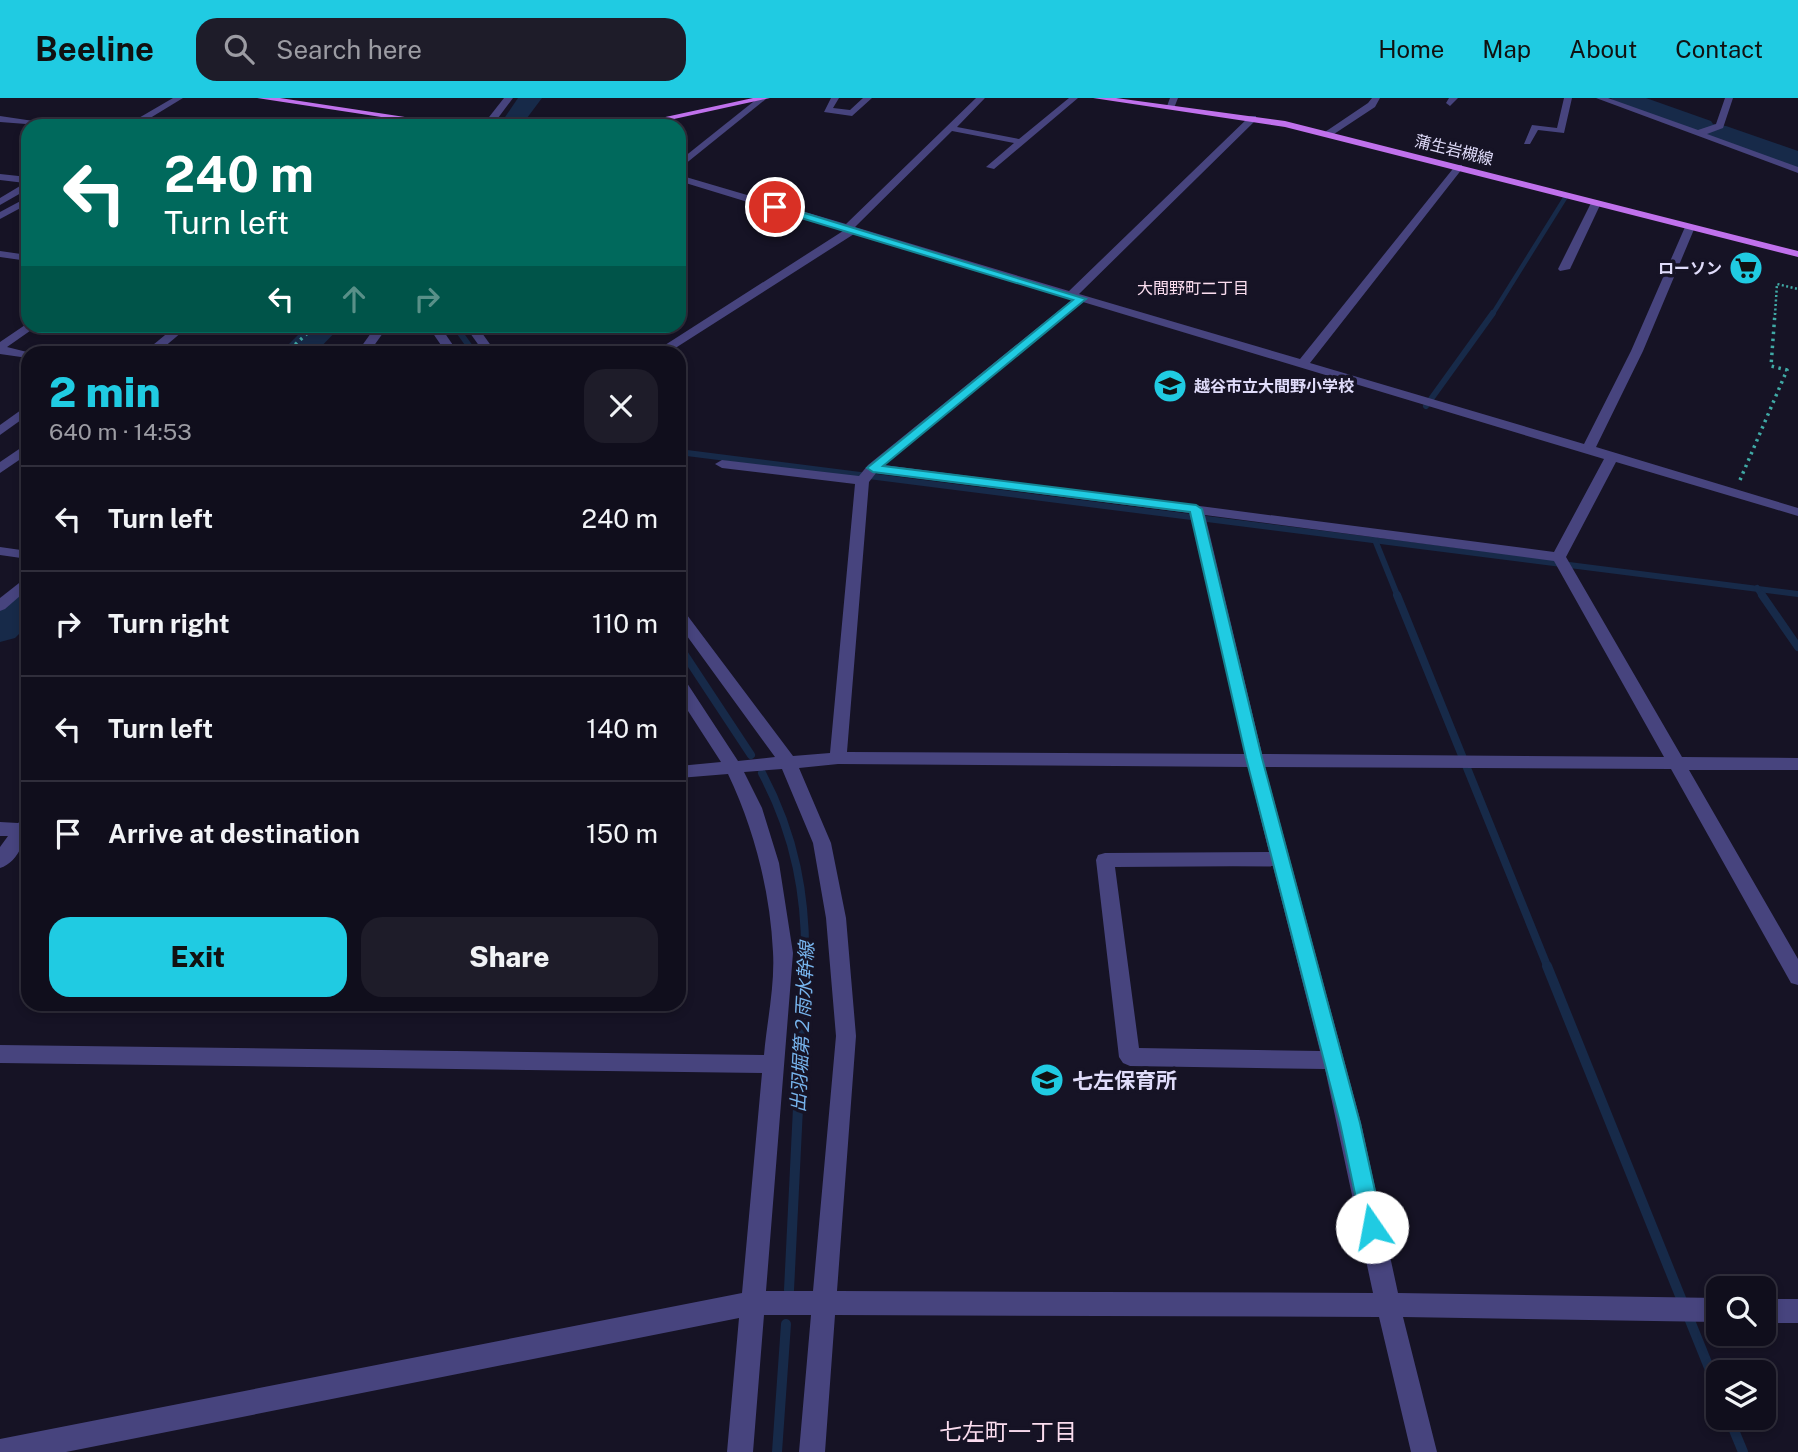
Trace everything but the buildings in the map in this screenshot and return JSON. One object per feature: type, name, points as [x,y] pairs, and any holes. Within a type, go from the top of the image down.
[{"type":"main road","points":[[261,98],[406,119]]},
{"type":"main road","name":"蒲生岩槻線","points":[[1097,98],[1172,102],[1328,134],[1798,254]]},
{"type":"main road","points":[[664,119],[764,99]]},
{"type":"street","points":[[492,119],[509,98]]},
{"type":"street","points":[[835,98],[827,110],[852,113],[868,98]]},
{"type":"street","points":[[669,346],[849,230],[981,98]]},
{"type":"street","points":[[991,167],[1074,98]]},
{"type":"street","points":[[1328,134],[1372,105],[1376,98]]},
{"type":"street","points":[[1527,142],[1535,127],[1561,131],[1568,98]]},
{"type":"street","points":[[1600,98],[1798,170]]},
{"type":"street","points":[[1699,133],[1720,126],[1729,98]]},
{"type":"street","points":[[686,160],[764,99]]},
{"type":"street","points":[[145,119],[183,102]]},
{"type":"street","points":[[160,119],[183,102]]},
{"type":"street","points":[[838,758],[862,481],[873,468],[1075,297],[1252,118]]},
{"type":"street","points":[[0,119],[21,122]]},
{"type":"street","points":[[950,128],[1021,142]]},
{"type":"street","points":[[1302,365],[1459,167]]},
{"type":"street","points":[[0,177],[21,182]]},
{"type":"street","points":[[686,180],[1798,512]]},
{"type":"street","points":[[0,202],[21,188]]},
{"type":"street","points":[[1564,270],[1596,203]]},
{"type":"street","points":[[0,216],[21,204]]},
{"type":"street","points":[[1588,450],[1637,351],[1690,227]]},
{"type":"street","points":[[0,254],[21,257]]},
{"type":"street","points":[[0,348],[21,333]]},
{"type":"street","points":[[158,346],[174,333]]},
{"type":"street","points":[[0,348],[21,352]]},
{"type":"street","points":[[0,430],[21,414]]},
{"type":"street","points":[[0,439],[21,444]]},
{"type":"street","points":[[0,469],[21,451]]},
{"type":"street","points":[[1559,556],[1612,457]]},
{"type":"street","points":[[722,464],[862,481]]},
{"type":"street","points":[[873,468],[1559,556]]},
{"type":"street","points":[[1196,509],[1254,758],[1350,1123],[1388,1306],[1424,1452]]},
{"type":"street","points":[[0,551],[21,554]]},
{"type":"street","points":[[1559,556],[1679,763],[1798,977]]},
{"type":"street","points":[[0,606],[21,587]]},
{"type":"street","points":[[686,624],[788,762],[822,843],[836,918],[846,1036],[812,1452]]},
{"type":"street","points":[[686,695],[733,767],[753,808],[778,901],[783,953],[740,1452]]},
{"type":"street","points":[[686,771],[838,758],[1254,758],[1798,764]]},
{"type":"street","points":[[0,829],[21,829]]},
{"type":"street","points":[[0,861],[21,835]]},
{"type":"street","points":[[1281,859],[1105,860],[1130,1057],[1334,1060]]},
{"type":"street","points":[[0,1054],[775,1064]]},
{"type":"street","points":[[0,1452],[754,1303],[1706,1310]]},
{"type":"street","points":[[1776,1311],[1798,1311]]},
{"type":"path","points":[[1734,493],[1787,370],[1771,366],[1777,284],[1798,289]]},
{"type":"path","points":[[294,346],[308,333]]},
{"type":"waterway","points":[[514,119],[530,98]]},
{"type":"waterway","points":[[1623,98],[1702,126]]},
{"type":"waterway","points":[[1717,131],[1798,160]]},
{"type":"waterway","points":[[1492,315],[1565,198]]},
{"type":"waterway","points":[[1426,406],[1493,313]]},
{"type":"waterway","points":[[304,346],[318,333]]},
{"type":"waterway","name":"出羽堀第２雨水幹線","points":[[460,333],[469,346]]},
{"type":"waterway","points":[[686,453],[1375,540]]},
{"type":"waterway","points":[[1375,540],[1758,589]]},
{"type":"waterway","points":[[1375,540],[1398,597]]},
{"type":"waterway","points":[[1758,589],[1798,594]]},
{"type":"waterway","points":[[1758,589],[1763,597]]},
{"type":"waterway","points":[[1397,595],[1548,968]]},
{"type":"waterway","points":[[1762,595],[1798,647]]},
{"type":"waterway","points":[[0,628],[21,608]]},
{"type":"waterway","name":"出羽堀第２雨水幹線","points":[[686,657],[751,755]]},
{"type":"waterway","name":"出羽堀第２雨水幹線","points":[[762,773],[783,820],[797,867],[804,916],[805,966]]},
{"type":"waterway","name":"出羽堀第２雨水幹線","points":[[789,1290],[805,966]]},
{"type":"waterway","points":[[1547,966],[1706,1360]]},
{"type":"waterway","name":"出羽堀第２雨水幹線","points":[[777,1452],[786,1324]]},
{"type":"waterway","points":[[1734,1430],[1743,1452]]},
{"type":"place","name":"ローソン","points":[[1746,268]]},
{"type":"place","name":"越谷市立大間野小学校","points":[[1170,386]]},
{"type":"place","name":"七左保育所","points":[[1047,1080]]},
{"type":"district","name":"大間野町二丁目","points":[[1193,288]]},
{"type":"district","name":"七左町一丁目","points":[[1008,1431]]},
{"type":"route","points":[[775,207],[1080,299],[873,468],[1196,509],[1254,758],[1350,1123],[1372,1227]]}]
